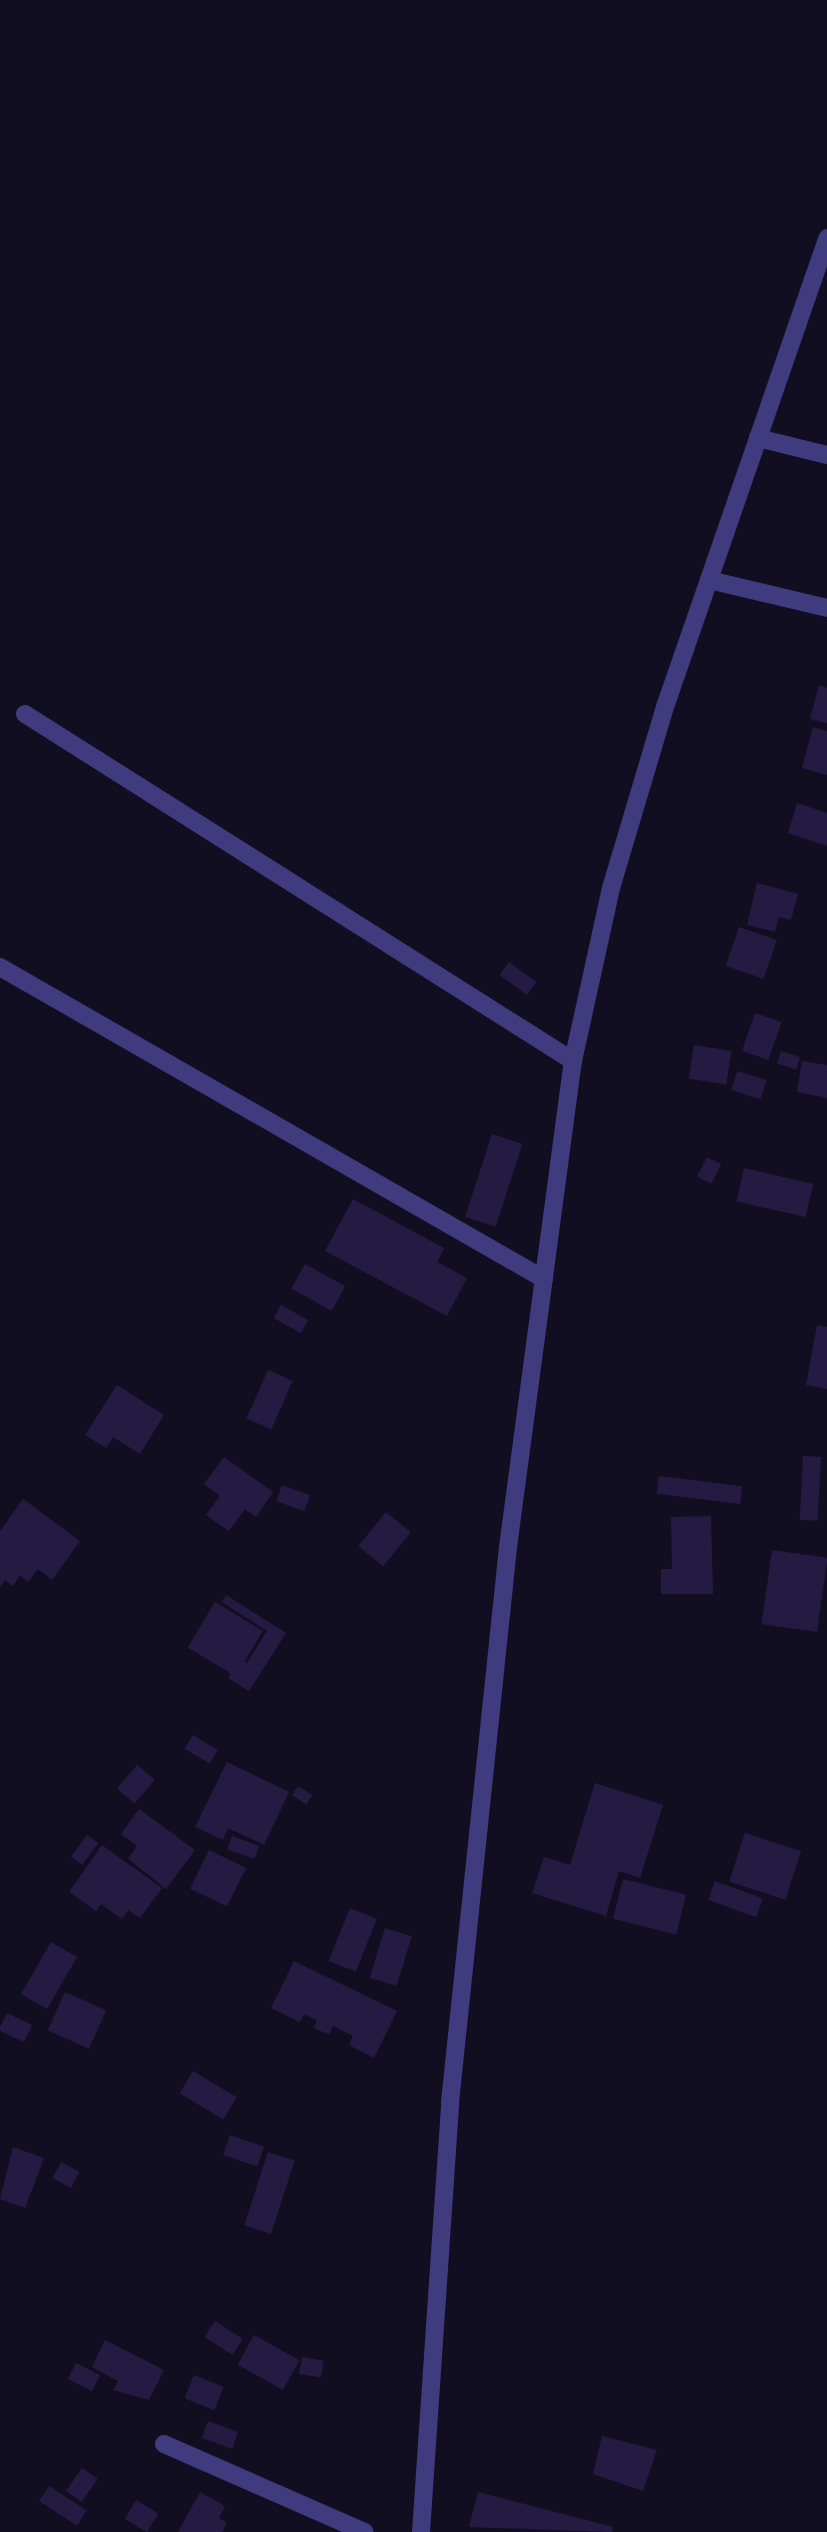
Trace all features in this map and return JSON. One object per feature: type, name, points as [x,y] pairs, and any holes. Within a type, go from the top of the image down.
[{"type":"street","points":[[421,2532],[450,2102],[508,1547],[573,1062],[611,888],[709,580],[827,238]]},
{"type":"street","points":[[758,438],[827,455]]},
{"type":"street","points":[[709,580],[827,608]]},
{"type":"street","points":[[25,714],[573,1062]]},
{"type":"street","points":[[0,967],[544,1279]]},
{"type":"street","points":[[164,2444],[363,2532]]},
{"type":"building","points":[[819,685],[827,688],[827,723],[810,719]]},
{"type":"building","points":[[813,727],[827,731],[827,775],[802,768]]},
{"type":"building","points":[[797,803],[827,813],[827,846],[788,833]]},
{"type":"building","points":[[757,883],[798,894],[791,920],[779,917],[775,932],[747,925]]},
{"type":"building","points":[[739,927],[777,940],[763,979],[726,966]]},
{"type":"building","points":[[509,962],[537,982],[527,995],[500,975]]},
{"type":"building","points":[[755,1013],[781,1022],[768,1060],[742,1051]]},
{"type":"building","points":[[694,1045],[732,1051],[726,1085],[689,1079]]},
{"type":"building","points":[[781,1051],[800,1057],[796,1070],[777,1063]]},
{"type":"building","points":[[802,1061],[827,1065],[827,1098],[797,1092]]},
{"type":"building","points":[[737,1071],[767,1080],[761,1099],[731,1090]]},
{"type":"building","points":[[492,1134],[522,1144],[496,1227],[465,1217]]},
{"type":"building","points":[[707,1157],[721,1164],[711,1184],[697,1177]]},
{"type":"building","points":[[744,1168],[813,1184],[806,1217],[736,1201]]},
{"type":"building","points":[[353,1199],[444,1248],[437,1262],[467,1278],[447,1316],[325,1251]]},
{"type":"building","points":[[305,1264],[345,1286],[332,1311],[291,1288]]},
{"type":"building","points":[[281,1305],[308,1320],[301,1333],[274,1318]]},
{"type":"building","points":[[817,1325],[827,1327],[827,1389],[806,1385]]},
{"type":"building","points":[[268,1370],[293,1381],[271,1429],[246,1418]]},
{"type":"building","points":[[117,1385],[164,1415],[140,1454],[113,1437],[106,1448],[85,1435]]},
{"type":"building","points":[[803,1456],[821,1457],[818,1521],[800,1520]]},
{"type":"building","points":[[224,1457],[273,1492],[256,1517],[245,1509],[229,1531],[206,1515],[220,1496],[204,1484]]},
{"type":"building","points":[[659,1476],[742,1486],[740,1504],[657,1494]]},
{"type":"building","points":[[282,1485],[310,1495],[304,1511],[276,1501]]},
{"type":"building","points":[[23,1499],[80,1541],[52,1580],[38,1569],[28,1582],[20,1575],[13,1586],[5,1580],[0,1587],[0,1531]]},
{"type":"building","points":[[386,1512],[411,1532],[383,1566],[358,1546]]},
{"type":"building","points":[[711,1516],[713,1594],[661,1594],[661,1569],[672,1569],[671,1517]]},
{"type":"building","points":[[772,1550],[827,1558],[817,1632],[762,1624]]},
{"type":"building","points":[[226,1595],[286,1633],[249,1691],[228,1678],[240,1659],[247,1663],[267,1631],[222,1602]]},
{"type":"building","points":[[215,1602],[263,1631],[236,1676],[188,1647]]},
{"type":"building","points":[[193,1735],[218,1750],[210,1764],[185,1749]]},
{"type":"building","points":[[227,1762],[289,1792],[264,1845],[228,1828],[223,1840],[195,1827]]},
{"type":"building","points":[[137,1765],[155,1780],[135,1804],[117,1789]]},
{"type":"building","points":[[595,1783],[663,1805],[640,1878],[619,1871],[606,1916],[532,1893],[544,1857],[570,1865]]},
{"type":"building","points":[[298,1786],[312,1795],[306,1804],[292,1795]]},
{"type":"building","points":[[139,1809],[195,1850],[166,1889],[128,1859],[137,1846],[121,1834]]},
{"type":"building","points":[[745,1833],[801,1851],[785,1900],[729,1882]]},
{"type":"building","points":[[87,1835],[98,1843],[82,1865],[71,1857]]},
{"type":"building","points":[[232,1836],[259,1846],[254,1859],[227,1849]]},
{"type":"building","points":[[102,1845],[162,1888],[140,1918],[128,1910],[122,1919],[101,1904],[96,1911],[69,1892]]},
{"type":"building","points":[[209,1850],[246,1868],[227,1907],[190,1889]]},
{"type":"building","points":[[623,1879],[686,1895],[676,1935],[613,1919]]},
{"type":"building","points":[[715,1881],[763,1898],[756,1917],[708,1900]]},
{"type":"building","points":[[350,1908],[377,1919],[356,1972],[329,1961]]},
{"type":"building","points":[[385,1928],[412,1936],[397,1986],[370,1978]]},
{"type":"building","points":[[51,1942],[77,1957],[47,2009],[21,1994]]},
{"type":"building","points":[[294,1961],[397,2011],[374,2058],[349,2045],[353,2036],[333,2026],[329,2035],[314,2028],[317,2020],[304,2014],[300,2022],[271,2008]]},
{"type":"building","points":[[65,1992],[106,2010],[89,2049],[48,2030]]},
{"type":"building","points":[[7,2013],[32,2025],[24,2042],[0,2031]]},
{"type":"building","points":[[193,2071],[237,2097],[223,2120],[180,2093]]},
{"type":"building","points":[[230,2135],[264,2147],[257,2167],[223,2155]]},
{"type":"building","points":[[13,2147],[44,2158],[25,2208],[0,2199]]},
{"type":"building","points":[[268,2152],[295,2161],[271,2234],[244,2225]]},
{"type":"building","points":[[61,2162],[80,2172],[71,2188],[53,2178]]},
{"type":"building","points":[[215,2321],[243,2339],[232,2355],[205,2337]]},
{"type":"building","points":[[254,2335],[299,2360],[283,2390],[238,2365]]},
{"type":"building","points":[[105,2340],[164,2370],[149,2400],[113,2390],[118,2381],[92,2367]]},
{"type":"building","points":[[302,2357],[324,2361],[321,2378],[299,2374]]},
{"type":"building","points":[[76,2363],[100,2375],[92,2391],[68,2379]]},
{"type":"building","points":[[194,2375],[224,2387],[214,2410],[185,2398]]},
{"type":"building","points":[[208,2421],[238,2432],[232,2449],[202,2438]]},
{"type":"building","points":[[602,2436],[657,2450],[643,2491],[593,2474]]},
{"type":"building","points":[[82,2468],[98,2479],[82,2502],[66,2491]]},
{"type":"building","points":[[49,2486],[87,2511],[77,2526],[39,2501]]},
{"type":"building","points":[[200,2492],[225,2506],[219,2518],[227,2523],[222,2532],[178,2532]]},
{"type":"building","points":[[478,2492],[613,2527],[612,2532],[469,2527]]},
{"type":"building","points":[[136,2500],[158,2513],[147,2532],[125,2519]]}]
